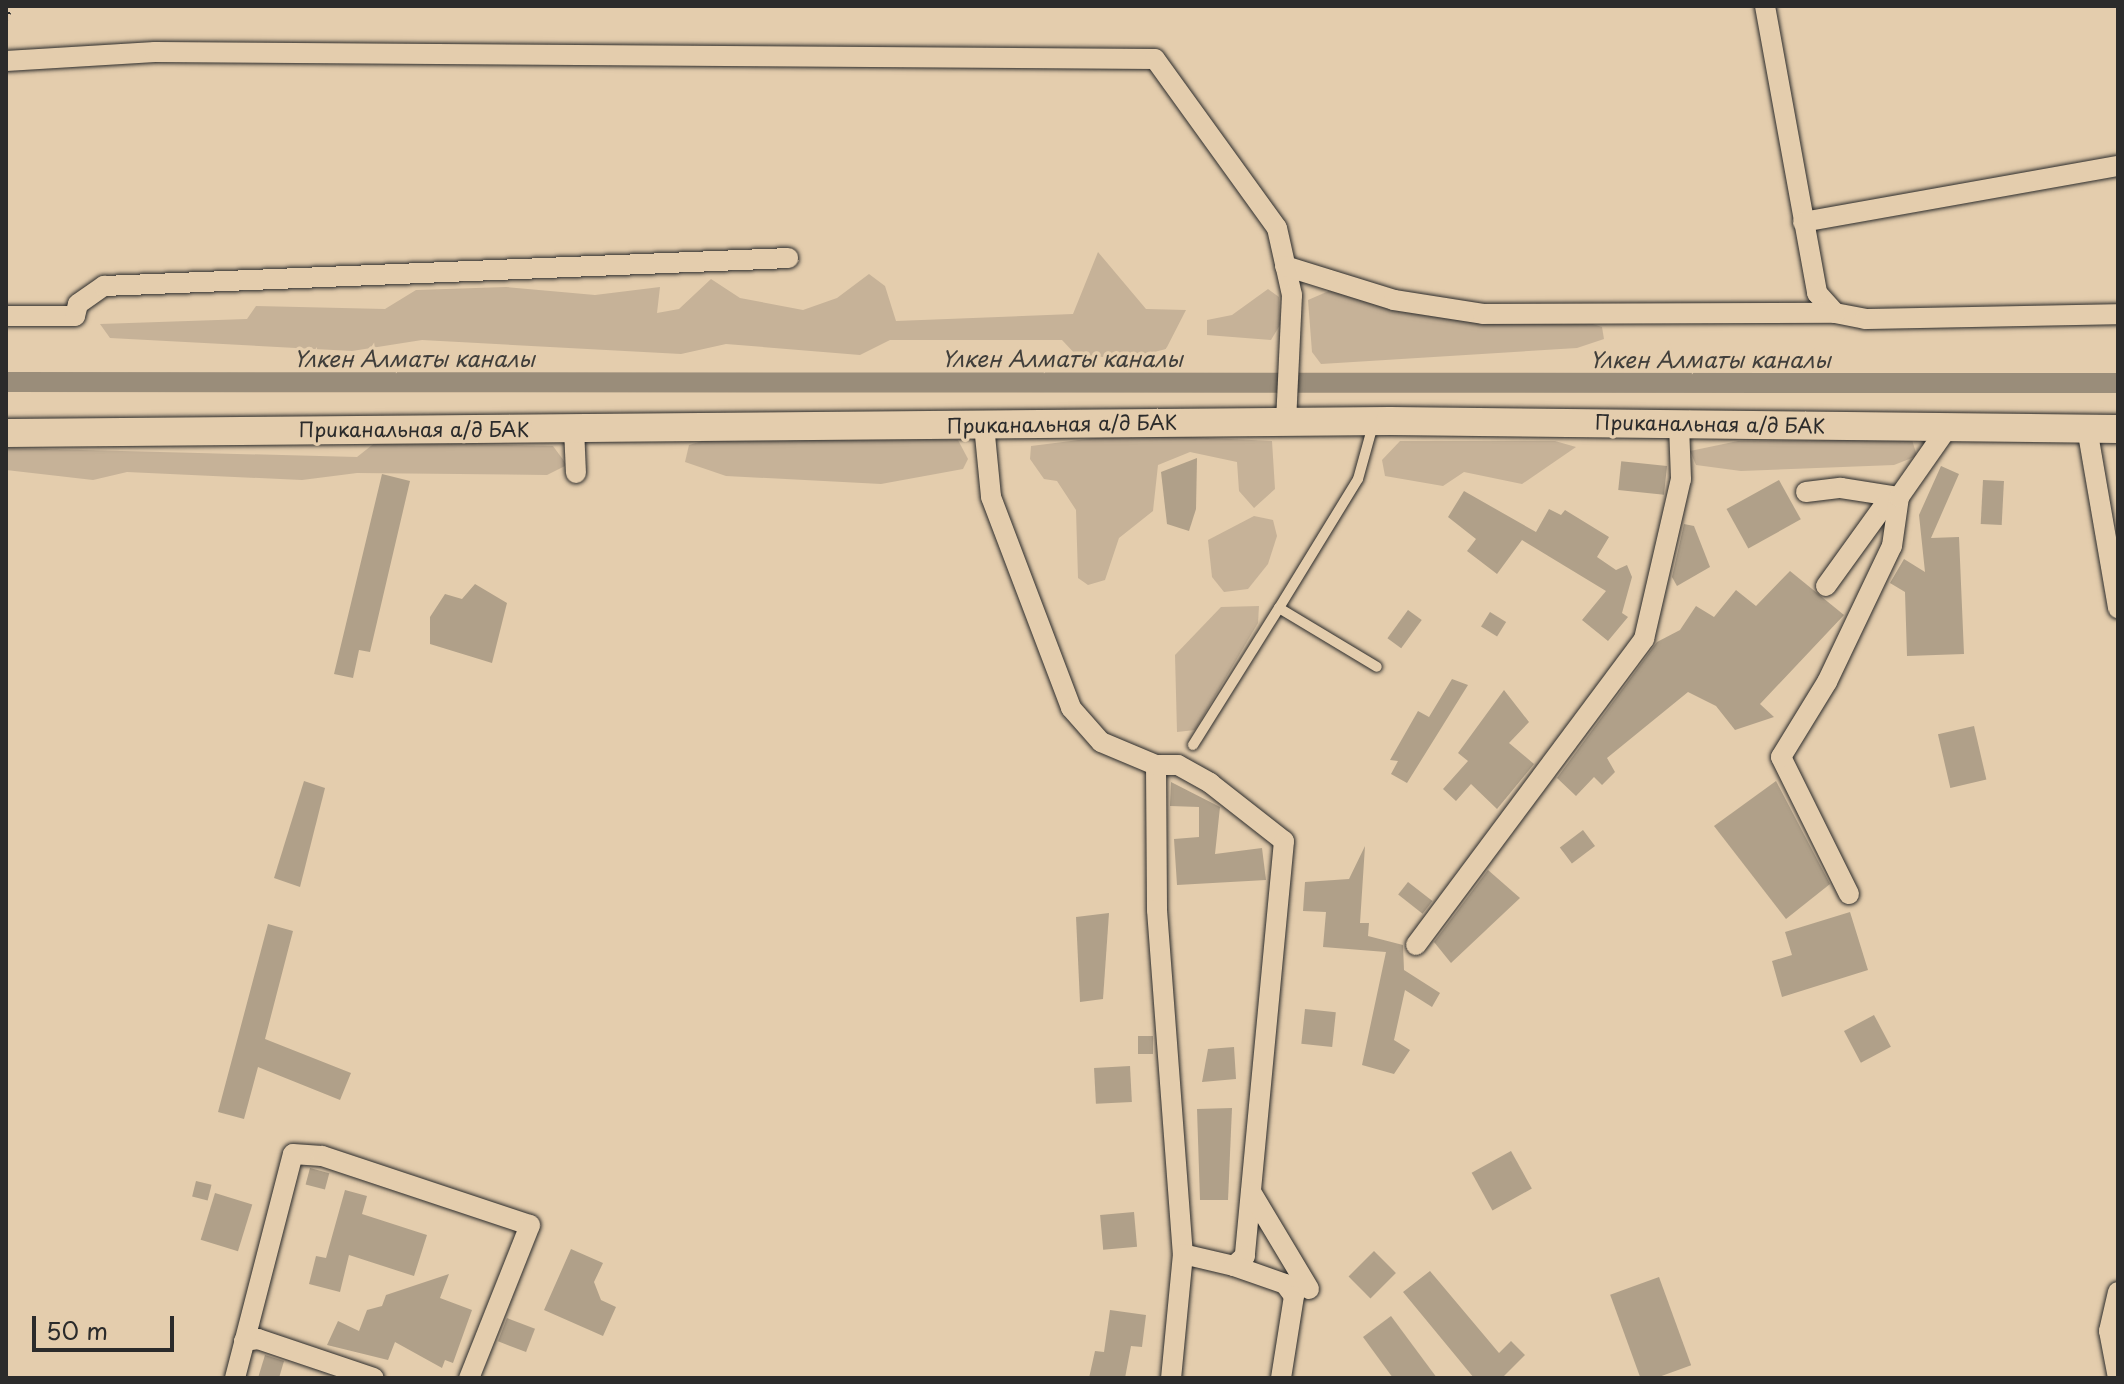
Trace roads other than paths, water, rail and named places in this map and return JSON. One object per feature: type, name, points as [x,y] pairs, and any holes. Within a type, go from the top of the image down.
[{"type":"main road","name":"Приканальная а/д БАК","points":[[6,433],[1286,421],[2118,429]]},
{"type":"street","points":[[1765,6],[1817,293],[1835,313]]},
{"type":"street","points":[[6,61],[155,52],[1155,59],[1277,228],[1285,266],[1290,341],[1286,421]]},
{"type":"street","points":[[1803,222],[2118,166]]},
{"type":"street","points":[[6,316],[75,316],[78,304],[104,286],[788,258]]},
{"type":"street","points":[[1285,266],[1394,300],[1483,314],[1835,313],[1865,319],[2118,314]]},
{"type":"street","points":[[1416,945],[1644,639],[1681,479],[1679,424]]},
{"type":"street","points":[[984,425],[991,497],[1071,708],[1101,742],[1156,765],[1178,765],[1210,783],[1284,841],[1245,1256],[1234,1266]]},
{"type":"street","points":[[1826,586],[1883,507],[1899,497],[1948,427]]},
{"type":"street","points":[[574,428],[576,473]]},
{"type":"street","points":[[2087,428],[2118,608]]},
{"type":"street","points":[[1806,492],[1841,488],[1899,497]]},
{"type":"street","points":[[1849,894],[1781,757],[1827,682],[1892,546],[1899,497]]},
{"type":"street","points":[[1156,765],[1157,910],[1183,1254],[1171,1378]]},
{"type":"street","points":[[235,1378],[293,1154],[322,1156],[530,1225],[469,1378]]},
{"type":"street","points":[[1251,1192],[1309,1289]]},
{"type":"street","points":[[1183,1254],[1234,1266],[1285,1284],[1294,1296],[1281,1378]]},
{"type":"street","points":[[2118,1292],[2109,1331],[2118,1378]]},
{"type":"street","points":[[244,1341],[258,1339],[374,1378]]},
{"type":"lane","points":[[1193,745],[1358,479],[1374,421]]},
{"type":"lane","points":[[1279,608],[1377,667]]},
{"type":"waterway","name":"Үлкен Алматы каналы","points":[[6,382],[2118,383]]}]
